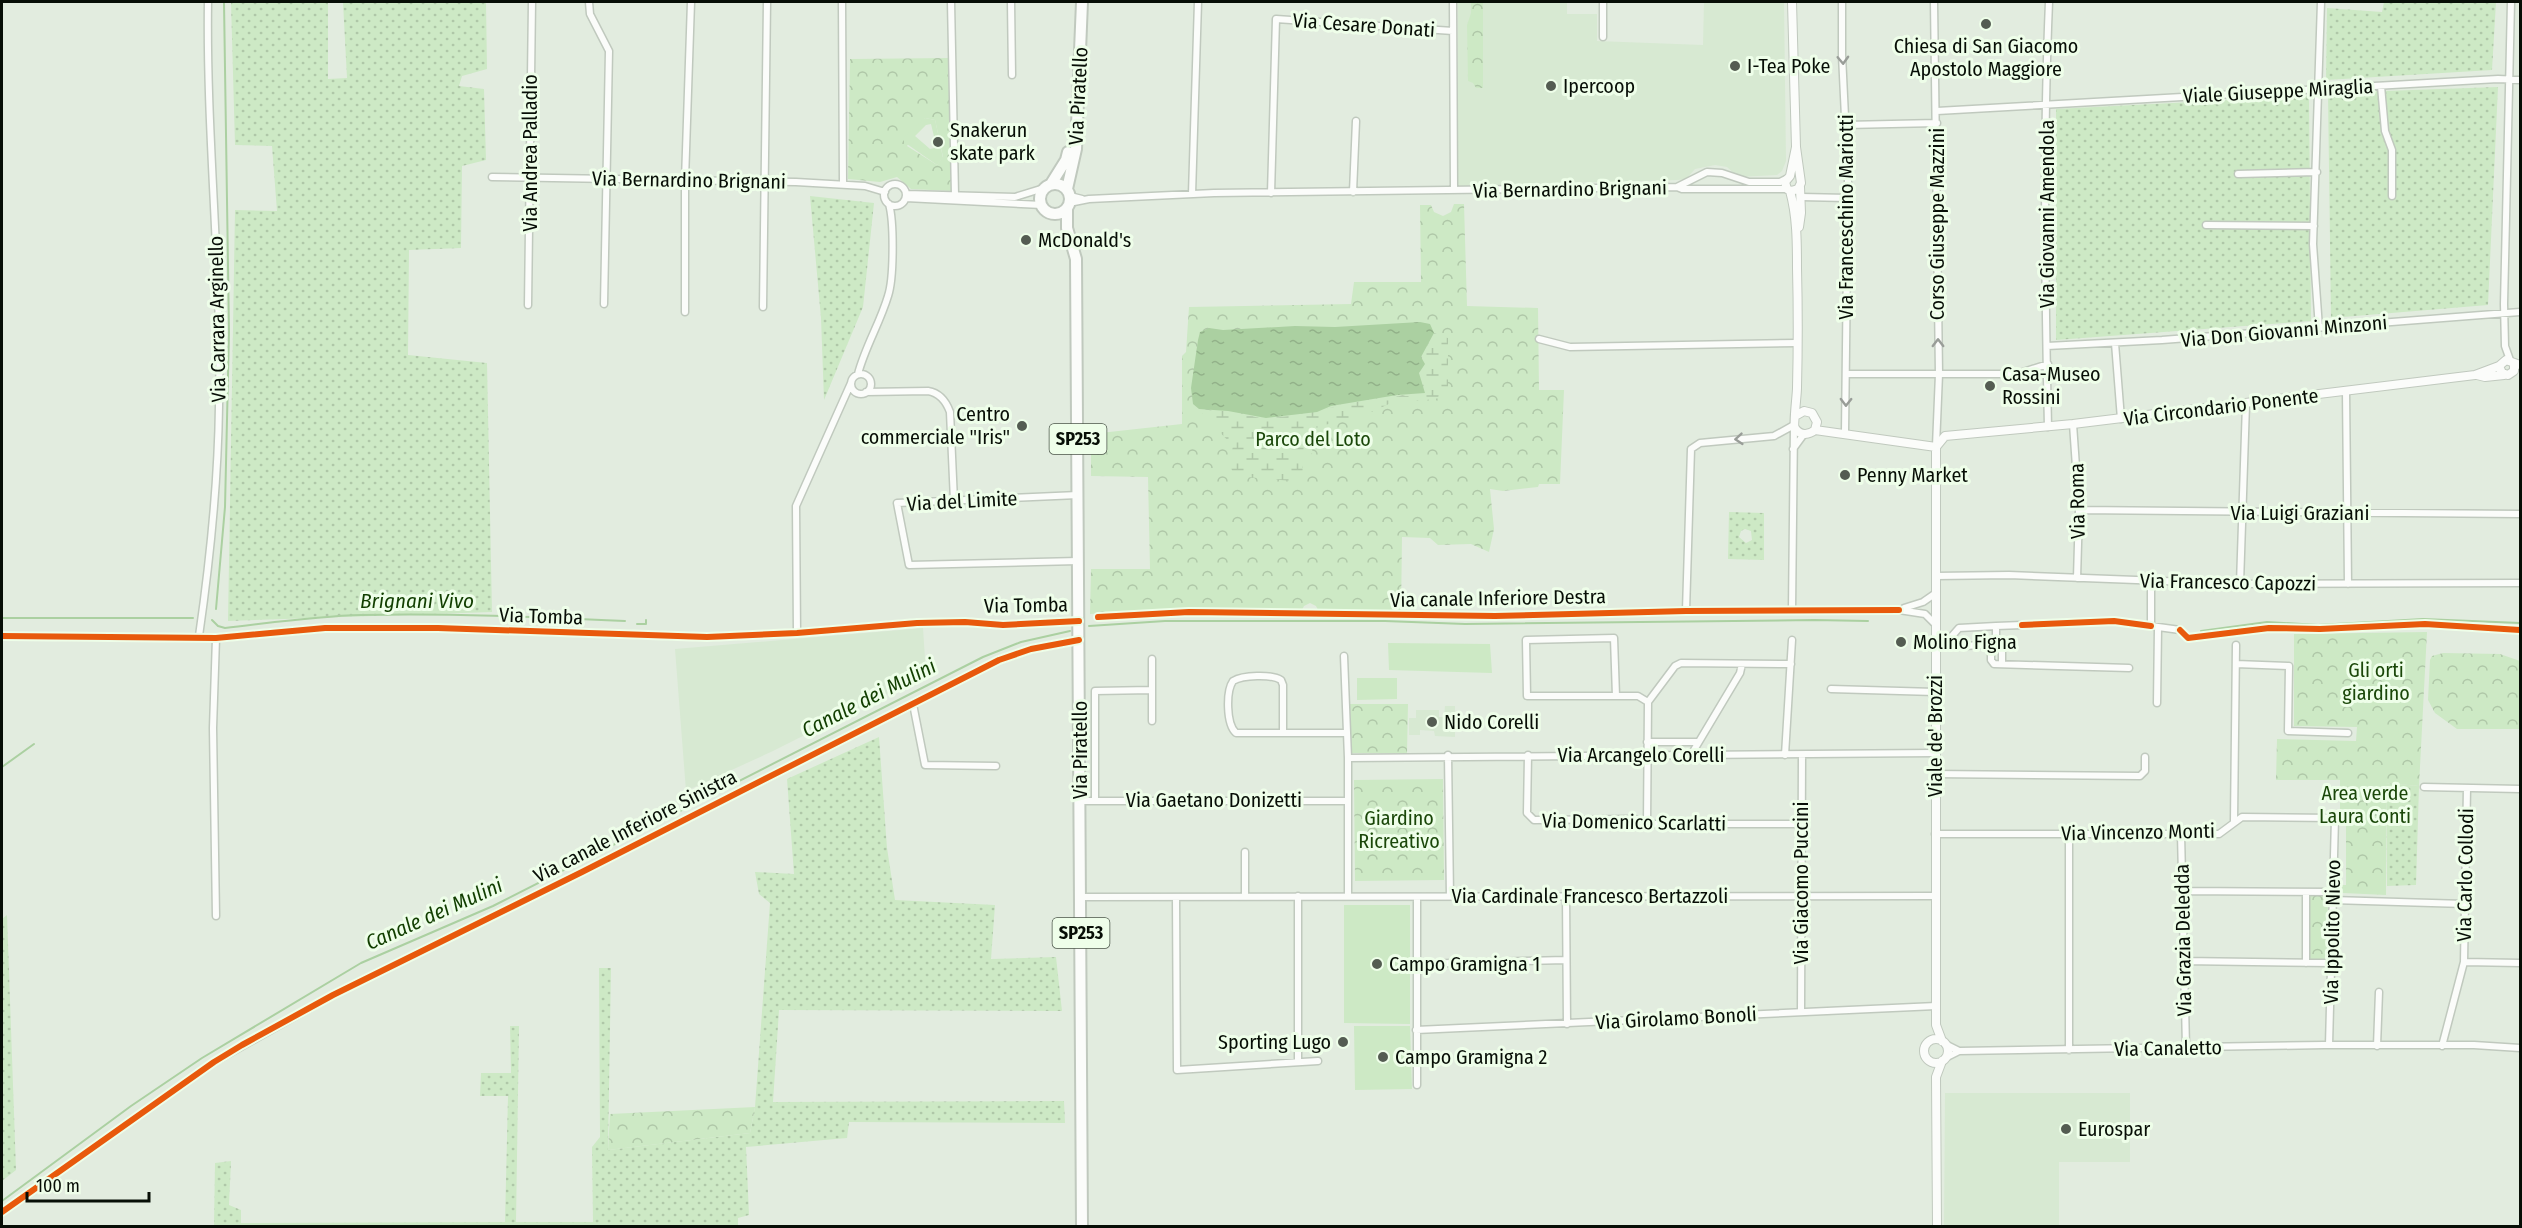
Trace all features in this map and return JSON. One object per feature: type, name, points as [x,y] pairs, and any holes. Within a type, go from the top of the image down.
[{"type":"main road","name":"Via Piratello","points":[[1075,2],[1070,147],[1066,160],[1040,196],[1069,243],[1076,273]]},
{"type":"main road","name":"Via Piratello","points":[[1082,2],[1076,149],[1066,219],[1074,249],[1076,273],[1082,1227]]},
{"type":"main road","points":[[1046,209],[1059,213],[1068,199],[1060,184],[1048,186]]},
{"type":"street","name":"Via Carrara Arginello","points":[[199,636],[210,566],[219,406],[216,241],[207,57],[207,2]]},
{"type":"street","name":"Via Andrea Palladio","points":[[528,305],[532,2]]},
{"type":"street","points":[[589,2],[590,14],[609,51],[604,304]]},
{"type":"street","points":[[685,312],[685,180],[691,2]]},
{"type":"street","points":[[763,307],[767,2]]},
{"type":"street","points":[[842,2],[843,184]]},
{"type":"street","points":[[951,2],[956,195]]},
{"type":"street","points":[[1011,2],[1012,75]]},
{"type":"street","points":[[1192,194],[1198,2]]},
{"type":"street","points":[[1453,2],[1454,190]]},
{"type":"street","points":[[1603,2],[1603,36]]},
{"type":"street","points":[[1792,2],[1796,147],[1801,198],[1797,237],[1797,415],[1794,425],[1793,450],[1792,610]]},
{"type":"street","name":"Via Franceschino Mariotti","points":[[1842,2],[1848,198],[1845,433]]},
{"type":"street","name":"Corso Giuseppe Mazzini","points":[[1934,2],[1937,111],[1936,447]]},
{"type":"street","name":"Via Giovanni Amendola","points":[[2048,427],[2046,104],[2049,2]]},
{"type":"street","points":[[2319,328],[2313,244],[2321,2]]},
{"type":"street","points":[[2505,346],[2515,363],[2514,371],[2507,375],[2500,364],[2505,346],[2511,2]]},
{"type":"street","name":"Via Cesare Donati","points":[[1271,193],[1276,19],[1453,31]]},
{"type":"street","name":"Viale Giuseppe Miraglia","points":[[1937,111],[2319,88],[2520,80]]},
{"type":"street","points":[[2381,86],[2385,131],[2392,150],[2392,196]]},
{"type":"street","points":[[1353,192],[1356,121]]},
{"type":"street","points":[[1846,125],[1937,123]]},
{"type":"street","points":[[1796,147],[1788,178],[1797,237]]},
{"type":"street","points":[[1677,187],[1707,172],[1722,173],[1749,185],[1799,178]]},
{"type":"street","points":[[2238,174],[2317,172]]},
{"type":"street","points":[[1726,189],[1730,176]]},
{"type":"street","name":"Via Bernardino Brignani","points":[[492,177],[843,184],[865,186],[885,192]]},
{"type":"street","points":[[1697,177],[1699,189]]},
{"type":"street","points":[[797,633],[796,506],[851,383],[858,374],[862,357],[889,295],[892,221],[885,192],[888,187],[896,184],[902,186],[906,196]]},
{"type":"street","name":"Via Bernardino Brignani","points":[[1068,199],[1192,194],[1454,190],[1677,187],[1726,189],[1749,185],[1789,190]]},
{"type":"street","points":[[906,196],[1014,197],[1048,186]]},
{"type":"street","points":[[1789,190],[1796,191],[1800,187]]},
{"type":"street","points":[[906,196],[1046,209]]},
{"type":"street","points":[[892,221],[906,196]]},
{"type":"street","points":[[1801,198],[1848,198]]},
{"type":"street","points":[[889,204],[901,204]]},
{"type":"street","points":[[2206,225],[2314,226]]},
{"type":"street","name":"Via Don Giovanni Minzoni","points":[[2047,346],[2115,343],[2520,312]]},
{"type":"street","points":[[1539,339],[1570,348],[1797,343]]},
{"type":"street","points":[[2115,343],[2121,419]]},
{"type":"street","name":"Via Circondario Ponente","points":[[1936,447],[1945,436],[2121,419],[2475,375],[2500,364],[2515,363]]},
{"type":"street","points":[[1846,374],[2020,373],[2048,364]]},
{"type":"street","name":"Via Circondario Ponente","points":[[2475,375],[2485,377],[2520,372]]},
{"type":"street","points":[[858,374],[864,374],[870,379],[871,386],[866,392]]},
{"type":"street","points":[[851,383],[857,393]]},
{"type":"street","points":[[1797,389],[1807,411],[1814,414],[1816,426]]},
{"type":"street","points":[[842,404],[857,393],[866,392],[928,391],[936,393],[945,400],[950,412],[954,501]]},
{"type":"street","points":[[2346,391],[2348,584]]},
{"type":"street","points":[[2240,584],[2246,404]]},
{"type":"street","points":[[1797,415],[1807,411]]},
{"type":"street","name":"Via Roma","points":[[2073,424],[2079,510],[2077,578]]},
{"type":"street","points":[[1794,425],[1804,434]]},
{"type":"street","points":[[1686,611],[1690,449],[1700,443],[1774,436],[1794,425]]},
{"type":"street","points":[[1793,450],[1804,434],[1816,426],[1845,433],[1936,447]]},
{"type":"street","name":"Viale de' Brozzi","points":[[1936,447],[1936,1025],[1948,1051],[1936,1077]]},
{"type":"street","name":"Via del Limite","points":[[1078,495],[897,503],[909,565],[1079,561]]},
{"type":"street","name":"Via Luigi Graziani","points":[[2079,510],[2520,514]]},
{"type":"street","name":"Via Francesco Capozzi","points":[[1936,576],[2240,584],[2520,584]]},
{"type":"street","points":[[2151,580],[2151,626],[2180,630]]},
{"type":"street","name":"Via canale Inferiore Destra","points":[[1899,610],[1919,604],[1936,593]]},
{"type":"street","name":"Via canale Inferiore Destra","points":[[1495,616],[1686,611],[1899,610],[1925,614],[1936,624]]},
{"type":"street","name":"Via Tomba","points":[[2,636],[199,636],[216,638],[325,628],[438,628],[664,637],[797,633],[918,623],[1003,625],[1079,621]]},
{"type":"street","points":[[1951,645],[1952,636],[1959,628],[2022,625]]},
{"type":"street","points":[[1996,626],[1992,663],[2129,668]]},
{"type":"street","points":[[2157,628],[2157,703]]},
{"type":"street","points":[[216,638],[213,728],[216,916]]},
{"type":"street","points":[[1616,696],[1614,638],[1526,640],[1527,696],[1616,696],[1638,696],[1648,702]]},
{"type":"street","name":"Via canale Inferiore Sinistra","points":[[214,1062],[333,995],[582,872],[999,660],[1031,649],[1079,640]]},
{"type":"street","points":[[1785,755],[1792,640]]},
{"type":"street","points":[[1936,642],[1951,645],[2002,647],[2002,664]]},
{"type":"street","points":[[2234,821],[2236,645]]},
{"type":"street","points":[[1344,656],[1348,758],[1348,896]]},
{"type":"street","points":[[1152,659],[1152,721]]},
{"type":"street","points":[[1647,824],[1648,702],[1678,664],[1791,664]]},
{"type":"street","points":[[1691,754],[1740,673],[1742,664]]},
{"type":"street","points":[[2236,664],[2289,666],[2288,731],[2348,733]]},
{"type":"street","points":[[1283,732],[1283,685],[1281,680],[1240,677],[1233,681],[1229,688],[1229,723],[1239,734],[1346,732]]},
{"type":"street","points":[[1831,688],[1935,692]]},
{"type":"street","points":[[1095,800],[1095,691],[1152,690]]},
{"type":"street","points":[[913,704],[925,765],[996,766]]},
{"type":"street","name":"Via Arcangelo Corelli","points":[[1647,742],[1697,742]]},
{"type":"street","name":"Via Arcangelo Corelli","points":[[1348,758],[1448,755],[1935,753]]},
{"type":"street","points":[[1448,755],[1450,896]]},
{"type":"street","name":"Via Domenico Scarlatti","points":[[1528,755],[1529,817],[1534,820],[1636,819],[1647,824],[1802,824]]},
{"type":"street","name":"Via Giacomo Puccini","points":[[1801,1011],[1802,755]]},
{"type":"street","points":[[1935,774],[2140,776],[2145,772],[2145,757]]},
{"type":"street","points":[[2424,787],[2520,789]]},
{"type":"street","name":"Via Carlo Collodi","points":[[2442,1046],[2464,962],[2468,788]]},
{"type":"street","name":"Via Gaetano Donizetti","points":[[1081,801],[1348,801]]},
{"type":"street","name":"Via Vincenzo Monti","points":[[1935,834],[2219,834],[2242,817],[2335,818]]},
{"type":"street","name":"Via Ippolito Nievo","points":[[2329,1045],[2335,818]]},
{"type":"street","points":[[2069,833],[2069,1050]]},
{"type":"street","name":"Via Grazia Deledda","points":[[2181,834],[2186,1047]]},
{"type":"street","points":[[1245,852],[1245,896]]},
{"type":"street","points":[[2182,891],[2333,892]]},
{"type":"street","points":[[2306,892],[2306,963]]},
{"type":"street","name":"Via Cardinale Francesco Bertazzoli","points":[[1081,897],[1801,894],[1935,896]]},
{"type":"street","points":[[1298,896],[1298,1062]]},
{"type":"street","points":[[1566,896],[1567,1024]]},
{"type":"street","points":[[1176,897],[1177,1070],[1318,1061]]},
{"type":"street","points":[[1417,897],[1417,1085]]},
{"type":"street","points":[[2332,900],[2465,904]]},
{"type":"street","points":[[1416,964],[1566,960]]},
{"type":"street","points":[[2184,961],[2331,963]]},
{"type":"street","points":[[2464,962],[2520,963]]},
{"type":"street","points":[[2377,1046],[2379,992]]},
{"type":"street","name":"Via Girolamo Bonoli","points":[[1416,1030],[1936,1006]]},
{"type":"street","name":"Viale de' Brozzi","points":[[1936,1025],[1925,1053],[1936,1077],[1937,1227]]},
{"type":"street","points":[[1928,1042],[1935,1039],[1944,1042]]},
{"type":"street","name":"Via Canaletto","points":[[1944,1042],[1959,1051]]},
{"type":"street","name":"Via Canaletto","points":[[1944,1059],[1959,1051],[2329,1045],[2520,1048]]},
{"type":"street","points":[[1928,1059],[1935,1062],[1944,1059]]},
{"type":"shaded area","points":[[1458,2],[1567,2],[1567,14],[1597,14],[1597,41],[1703,45],[1704,2],[1784,2],[1786,161],[1782,171],[1777,175],[1738,177],[1727,167],[1715,165],[1695,169],[1686,179],[1677,180],[1458,186]]},
{"type":"shaded area","points":[[923,628],[926,674],[773,751],[686,791],[675,649]]},
{"type":"shaded area","name":"Nido Corelli","points":[[1445,706],[1455,706],[1455,737],[1435,736],[1434,731],[1420,730],[1420,735],[1409,735],[1409,718],[1416,718],[1416,710],[1439,710],[1439,717],[1444,717]]},
{"type":"shaded area","points":[[1945,1093],[2130,1093],[2130,1162],[2059,1162],[2059,1226],[1944,1226]]},
{"type":"green space","points":[[231,2],[328,2],[328,79],[347,78],[343,2],[486,2],[487,69],[462,76],[459,86],[484,89],[486,160],[462,166],[461,248],[409,250],[408,355],[487,363],[492,612],[228,621],[235,210],[277,211],[272,146],[235,145]]},
{"type":"green space","points":[[1471,2],[1483,2],[1483,88],[1476,88],[1468,81],[1467,25],[1471,13]]},
{"type":"green space","points":[[2384,2],[2496,2],[2492,70],[2326,80],[2327,8],[2382,12]]},
{"type":"green space","points":[[949,58],[952,191],[911,189],[897,177],[880,182],[848,179],[850,59]],"holes":[[[925,118],[935,120],[943,157],[937,165],[907,146]]]},
{"type":"green space","points":[[2498,87],[2488,305],[2331,318],[2328,93]]},
{"type":"green space","points":[[2309,96],[2311,321],[2056,340],[2056,109]]},
{"type":"green space","name":"Snakerun skate park","points":[[925,118],[935,120],[943,158],[937,165],[904,142],[904,137]],"holes":[[[931,124],[936,145],[930,149],[915,136],[926,125]]]},
{"type":"green space","points":[[810,196],[874,203],[863,307],[824,400],[821,318]]},
{"type":"green space","name":"Parco del Loto","points":[[1454,204],[1464,204],[1467,306],[1538,308],[1539,390],[1564,390],[1560,484],[1539,484],[1538,487],[1503,491],[1490,489],[1494,529],[1489,552],[1471,544],[1438,545],[1430,538],[1402,537],[1401,613],[1319,612],[1316,606],[1310,603],[1304,606],[1301,612],[1189,608],[1090,614],[1091,569],[1150,569],[1148,477],[1091,476],[1091,434],[1182,424],[1182,356],[1186,352],[1189,307],[1351,304],[1354,282],[1421,282],[1420,205],[1431,205],[1434,212],[1443,216],[1451,212]]},
{"type":"green space","points":[[1434,333],[1448,338],[1448,388],[1436,399],[1391,403],[1358,418],[1314,427],[1312,454],[1303,458],[1302,482],[1236,476],[1229,466],[1233,446],[1193,404],[1205,409],[1269,418],[1375,399],[1411,396],[1423,384],[1421,363]]},
{"type":"green space","points":[[1729,512],[1764,513],[1764,560],[1728,559]],"holes":[[[1745,529],[1751,531],[1752,540],[1746,543],[1739,537],[1741,531]]]},
{"type":"green space","name":"Gli orti giardino","points":[[2427,632],[2419,786],[2386,783],[2386,895],[2343,893],[2340,892],[2341,885],[2346,885],[2346,816],[2340,815],[2340,780],[2276,780],[2277,739],[2356,741],[2357,727],[2294,726],[2294,634]]},
{"type":"green space","points":[[1388,643],[1490,644],[1492,673],[1389,670]]},
{"type":"green space","points":[[2443,653],[2500,654],[2520,661],[2520,729],[2457,729],[2435,713],[2428,700],[2430,660],[2432,656]]},
{"type":"green space","points":[[1357,678],[1397,678],[1397,699],[1357,700]]},
{"type":"green space","points":[[1350,704],[1408,704],[1407,753],[1351,753]]},
{"type":"green space","points":[[879,737],[887,848],[895,900],[995,905],[991,959],[1056,957],[1062,1011],[779,1010],[773,1102],[1064,1101],[1065,1123],[849,1122],[847,1138],[746,1147],[749,1215],[738,1218],[738,1226],[214,1226],[215,1163],[231,1161],[229,1205],[241,1210],[241,1223],[505,1222],[508,1096],[480,1096],[481,1073],[511,1073],[510,1026],[519,1026],[516,1222],[593,1222],[592,1147],[600,1137],[599,968],[611,968],[608,1150],[750,1133],[755,1107],[770,903],[759,894],[755,872],[794,874],[787,779]]},
{"type":"green space","name":"Giardino Ricreativo","points":[[1443,779],[1444,880],[1355,881],[1354,780]]},
{"type":"green space","points":[[2386,783],[2419,786],[2416,885],[2387,886]]},
{"type":"green space","points":[[2308,894],[2328,895],[2327,960],[2308,960]]},
{"type":"green space","name":"Campo Gramigna 1","points":[[1344,905],[1410,905],[1410,1024],[1344,1023]]},
{"type":"green space","points":[[7,915],[16,1170],[2,1181],[2,919]]},
{"type":"green space","name":"Campo Gramigna 2","points":[[1354,1026],[1410,1026],[1412,1089],[1355,1090]]},
{"type":"green space","points":[[755,1107],[750,1133],[608,1150],[610,1114]]},
{"type":"water","points":[[1420,322],[1430,324],[1434,333],[1421,357],[1425,364],[1419,373],[1425,393],[1397,395],[1331,406],[1317,412],[1266,418],[1228,411],[1199,409],[1193,404],[1191,388],[1198,340],[1200,332],[1209,328],[1223,330],[1295,326],[1335,327]]},
{"type":"waterway","points":[[216,609],[225,507],[229,332],[224,2]]},
{"type":"waterway","name":"Brignani Vivo","points":[[212,620],[218,626],[225,628],[310,618],[361,615],[460,615],[625,621]]},
{"type":"waterway","points":[[2,618],[193,618]]},
{"type":"waterway","points":[[2201,631],[2267,622],[2318,625],[2423,619],[2520,623]]},
{"type":"waterway","name":"Brignani Vivo","points":[[637,624],[646,624],[646,620]]},
{"type":"waterway","name":"Canale dei Mulini","points":[[1089,626],[1165,621],[1385,621],[1465,624],[1868,621]]},
{"type":"waterway","name":"Canale dei Mulini","points":[[2,1201],[131,1106],[202,1058],[361,963],[493,906],[983,657],[1021,642],[1070,631]]},
{"type":"waterway","points":[[2,767],[34,744]]},
{"type":"cycle path","points":[[1098,617],[1189,612],[1495,616],[1686,611],[1899,610]]},
{"type":"cycle path","points":[[2,636],[216,638],[325,628],[438,628],[707,637],[797,633],[917,623],[965,622],[1003,625],[1079,621]]},
{"type":"cycle path","points":[[2022,625],[2114,621],[2151,626]]},
{"type":"cycle path","points":[[2180,630],[2188,638],[2269,628],[2320,629],[2425,624],[2520,630]]},
{"type":"cycle path","points":[[2,1212],[214,1062],[333,995],[582,872],[999,660],[1031,649],[1079,640]]},
{"type":"place","name":"Chiesa di San Giacomo Apostolo Maggiore","points":[[1986,24]]},
{"type":"place","name":"I-Tea Poke","points":[[1735,66]]},
{"type":"place","name":"Ipercoop","points":[[1551,86]]},
{"type":"place","name":"Snakerun skate park","points":[[938,142]]},
{"type":"place","name":"McDonald's","points":[[1026,240]]},
{"type":"place","name":"Casa-Museo Rossini","points":[[1990,386]]},
{"type":"place","name":"Centro commerciale \"Iris\"","points":[[1022,426]]},
{"type":"place","name":"Penny Market","points":[[1845,475]]},
{"type":"place","name":"Molino Figna","points":[[1901,642]]},
{"type":"place","name":"Nido Corelli","points":[[1432,722]]},
{"type":"place","name":"Campo Gramigna 1","points":[[1377,964]]},
{"type":"place","name":"Sporting Lugo","points":[[1343,1042]]},
{"type":"place","name":"Campo Gramigna 2","points":[[1383,1057]]},
{"type":"place","name":"Eurospar","points":[[2066,1129]]},
{"type":"park label","name":"Area verde Laura Conti","points":[[2365,804]]}]
